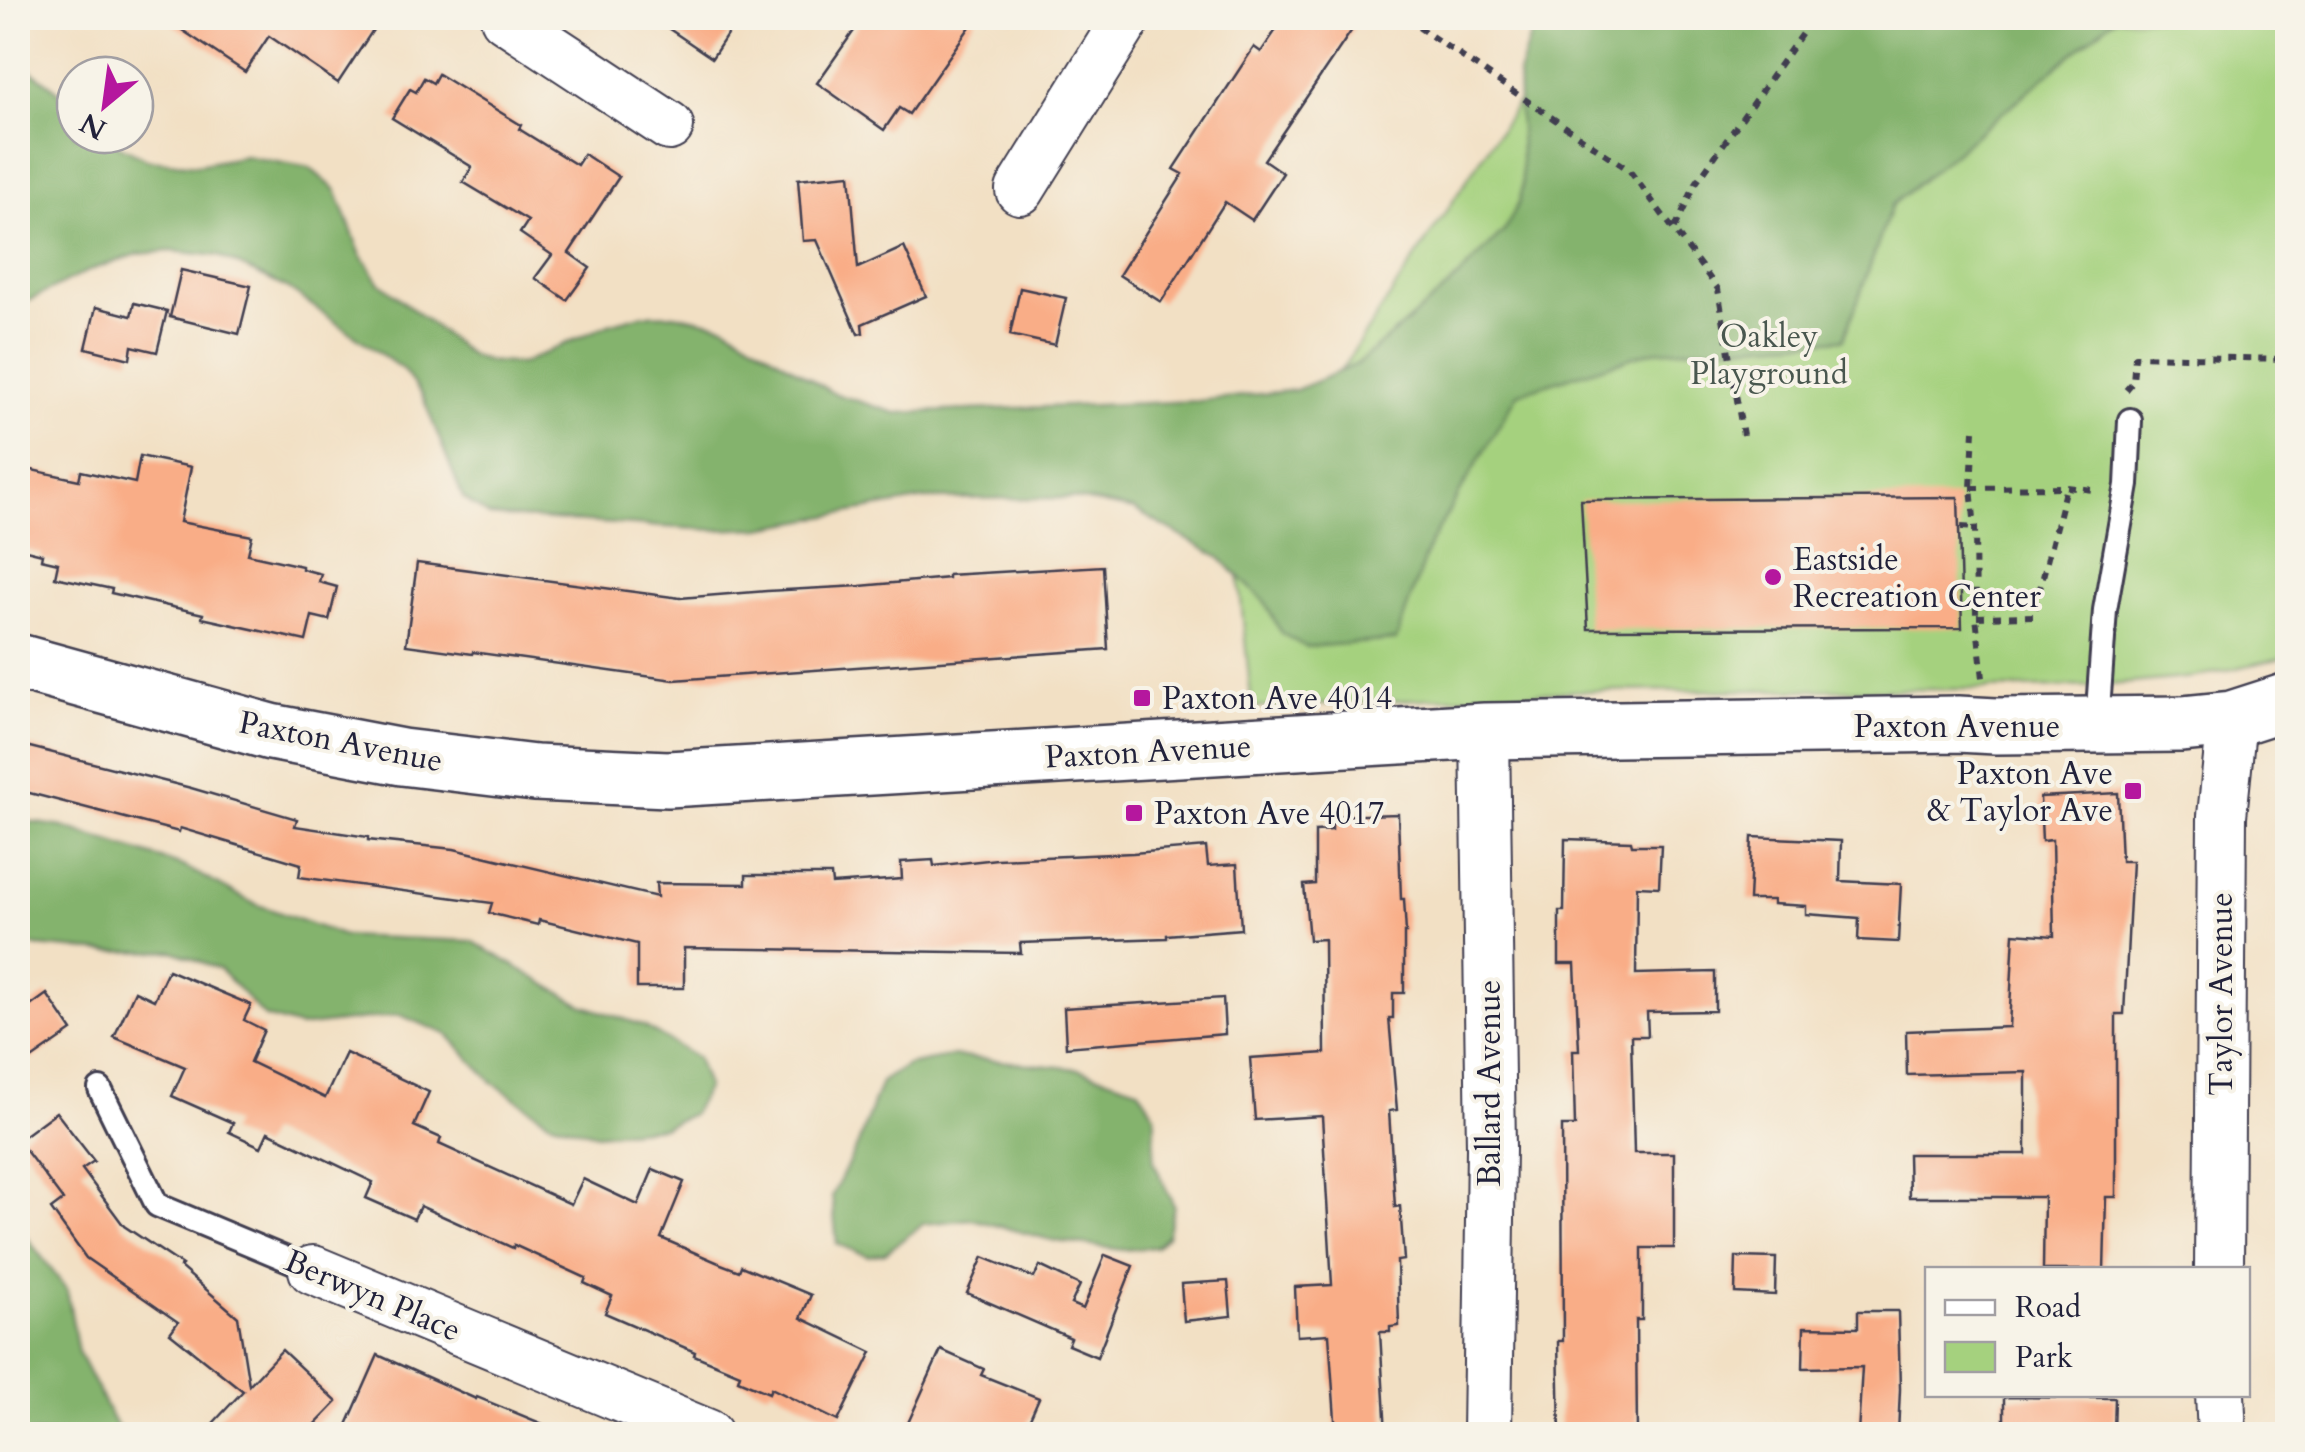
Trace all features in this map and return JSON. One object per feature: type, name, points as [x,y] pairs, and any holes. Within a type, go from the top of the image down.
[{"type":"street","points":[[504,18],[669,126]]},
{"type":"street","points":[[1020,190],[1127,18]]},
{"type":"street","name":"Paxton Avenue","points":[[18,662],[271,732],[402,757],[554,774],[668,779],[1486,731],[2182,724],[2232,719],[2288,701]]},
{"type":"street","name":"Taylor Avenue","points":[[2219,1267],[2222,816],[2232,719]]},
{"type":"street","name":"Ballard Avenue","points":[[1486,731],[1491,1148],[1487,1434]]},
{"type":"street","name":"Berwyn Place","points":[[313,1270],[708,1434]]},
{"type":"street","points":[[2220,1397],[2222,1434]]},
{"type":"lane","points":[[2097,725],[2104,610],[2127,484],[2130,420]]},
{"type":"lane","name":"Berwyn Place","points":[[100,1089],[157,1205],[313,1270]]},
{"type":"path","points":[[1405,18],[1628,170],[1718,288],[1743,434]]},
{"type":"path","points":[[1674,228],[1696,183],[1813,18]]},
{"type":"path","points":[[2134,356],[2288,359]]},
{"type":"path","points":[[1974,430],[1971,488],[1976,617],[1984,689]]},
{"type":"path","points":[[1971,488],[2094,490]]},
{"type":"path","points":[[1976,617],[2033,616],[2066,488]]},
{"type":"path","points":[[1960,527],[1975,528]]},
{"type":"green space","points":[[1536,18],[2115,18],[1892,205],[1844,339],[1653,351],[1518,393],[1429,545],[1396,640],[1306,647],[1281,633],[1265,602],[1220,558],[1135,510],[1072,498],[925,499],[761,528],[714,530],[489,516],[463,498],[422,395],[402,369],[289,289],[219,256],[171,251],[138,254],[90,270],[18,306],[18,61],[55,88],[55,155],[139,155],[149,160],[197,165],[245,156],[310,168],[336,190],[360,253],[379,282],[471,356],[488,361],[521,364],[609,324],[641,315],[675,314],[725,325],[833,393],[896,413],[1198,401],[1296,390],[1357,364],[1447,288],[1505,230],[1519,202],[1522,185],[1518,74]]},
{"type":"green space","name":"Oakley Playground","points":[[1574,18],[2287,18],[2287,657],[2195,677],[2099,686],[1576,691],[1252,708],[1234,532]]},
{"type":"green space","points":[[18,820],[63,827],[183,866],[253,903],[344,936],[472,941],[582,1005],[642,1025],[697,1058],[707,1087],[692,1114],[663,1127],[597,1134],[549,1121],[492,1082],[447,1034],[400,1015],[299,1027],[265,1017],[219,969],[173,951],[107,952],[23,945],[18,948]]},
{"type":"green space","points":[[953,1056],[1079,1069],[1138,1088],[1155,1114],[1154,1162],[1174,1206],[1167,1236],[1155,1247],[1123,1250],[1055,1241],[972,1219],[923,1224],[885,1253],[868,1256],[837,1244],[832,1196],[858,1144],[881,1082],[907,1065]]},
{"type":"green space","points":[[18,1226],[67,1290],[78,1352],[123,1434],[18,1434]]},
{"type":"building","points":[[164,18],[353,18],[373,30],[338,83],[269,36],[245,72]]},
{"type":"building","points":[[653,18],[738,18],[712,58]]},
{"type":"building","points":[[863,18],[976,18],[909,114],[899,108],[884,130],[817,83]]},
{"type":"building","points":[[1284,18],[1360,18],[1264,160],[1283,173],[1252,220],[1225,202],[1161,302],[1119,275],[1183,174],[1174,169],[1254,47],[1261,52]]},
{"type":"building","points":[[438,74],[577,165],[584,154],[619,177],[569,253],[590,268],[567,300],[535,278],[552,255],[520,233],[528,221],[463,182],[472,167],[392,118],[410,89],[416,92],[424,78],[433,83]]},
{"type":"building","points":[[850,174],[858,268],[904,247],[926,296],[862,324],[863,333],[858,334],[817,240],[803,241],[798,179]]},
{"type":"building","points":[[181,270],[251,286],[239,334],[170,317]]},
{"type":"building","points":[[1020,288],[1066,298],[1055,345],[1010,335]]},
{"type":"building","points":[[134,303],[167,311],[157,352],[132,346],[130,359],[86,348],[96,307],[131,316]]},
{"type":"building","points":[[140,456],[191,467],[180,522],[252,536],[248,554],[302,566],[321,574],[319,582],[337,587],[329,620],[312,616],[306,641],[202,618],[203,614],[55,577],[58,563],[18,548],[18,467],[79,480],[81,471],[135,483]]},
{"type":"building","name":"Eastside Recreation Center","points":[[1958,497],[1962,628],[1588,629],[1581,500]]},
{"type":"building","points":[[417,563],[680,598],[1103,566],[1108,649],[674,680],[406,645]]},
{"type":"building","points":[[18,744],[297,819],[295,826],[368,840],[454,849],[657,897],[656,883],[746,884],[746,875],[831,875],[832,884],[902,879],[901,862],[933,860],[934,866],[1206,847],[1208,866],[1237,864],[1241,929],[1167,938],[1020,943],[1021,953],[684,948],[684,988],[637,988],[637,944],[539,920],[538,925],[489,913],[492,903],[299,877],[301,864],[180,828],[179,832],[18,790]]},
{"type":"building","points":[[2118,793],[2121,861],[2132,861],[2124,1014],[2116,1014],[2116,1197],[2106,1197],[2104,1267],[2043,1267],[2044,1197],[1909,1197],[1908,1154],[2026,1154],[2026,1072],[1907,1075],[1906,1031],[2009,1027],[2014,933],[2054,936],[2052,840],[2042,841],[2040,797]]},
{"type":"building","points":[[1398,814],[1406,933],[1404,993],[1393,993],[1393,1018],[1389,1018],[1397,1110],[1389,1111],[1395,1207],[1400,1206],[1404,1260],[1397,1261],[1399,1326],[1390,1327],[1390,1332],[1380,1332],[1386,1434],[1336,1434],[1329,1334],[1297,1336],[1295,1287],[1332,1285],[1322,1116],[1255,1120],[1250,1058],[1325,1053],[1324,939],[1309,940],[1304,885],[1315,884],[1315,831],[1332,830],[1332,816]]},
{"type":"building","points":[[1752,837],[1841,841],[1840,881],[1901,884],[1898,942],[1858,940],[1859,918],[1806,914],[1806,906],[1749,900]]},
{"type":"building","points":[[1565,839],[1661,845],[1659,887],[1637,886],[1636,974],[1715,972],[1715,1011],[1647,1012],[1648,1036],[1631,1036],[1634,1153],[1674,1153],[1674,1248],[1642,1248],[1642,1320],[1636,1320],[1637,1434],[1560,1434],[1562,1126],[1575,1126],[1573,1050],[1579,1050],[1575,964],[1559,964]]},
{"type":"building","points":[[168,970],[251,1005],[244,1020],[264,1030],[250,1062],[325,1098],[346,1053],[429,1092],[414,1126],[441,1138],[439,1144],[571,1204],[583,1179],[638,1205],[653,1169],[684,1182],[661,1238],[739,1271],[741,1266],[811,1295],[801,1318],[872,1352],[838,1421],[771,1388],[769,1393],[738,1380],[740,1374],[605,1313],[612,1296],[584,1283],[586,1278],[420,1206],[414,1219],[366,1198],[373,1182],[268,1132],[261,1147],[229,1132],[233,1123],[172,1096],[185,1067],[114,1037],[135,991],[154,1000]]},
{"type":"building","points":[[47,994],[72,1031],[30,1060],[18,1042],[18,1015]]},
{"type":"building","points":[[1223,998],[1225,1034],[1066,1047],[1064,1008]]},
{"type":"building","points":[[56,1112],[94,1161],[82,1169],[124,1226],[182,1265],[238,1317],[249,1385],[282,1350],[337,1402],[306,1434],[203,1434],[243,1391],[170,1333],[178,1322],[86,1258],[51,1209],[63,1200],[18,1140]]},
{"type":"building","points":[[1105,1255],[1133,1266],[1097,1357],[1068,1345],[1071,1338],[967,1293],[983,1257],[1034,1278],[1040,1266],[1080,1285],[1071,1304],[1083,1309]]},
{"type":"building","points":[[1736,1257],[1776,1258],[1775,1295],[1735,1293]]},
{"type":"building","points":[[1228,1281],[1231,1316],[1184,1321],[1181,1284]]},
{"type":"building","points":[[1858,1311],[1898,1311],[1898,1434],[1858,1434],[1862,1367],[1803,1368],[1804,1327],[1858,1328]]},
{"type":"building","points":[[941,1350],[984,1369],[981,1375],[1039,1398],[1023,1434],[903,1434]]},
{"type":"building","points":[[378,1355],[476,1399],[567,1434],[343,1434]]},
{"type":"building","points":[[2004,1397],[2115,1398],[2114,1432],[2004,1434]]},
{"type":"place","name":"Eastside Recreation Center","points":[[1773,577]]},
{"type":"place","name":"Paxton Ave 4014","points":[[1142,698]]},
{"type":"place","name":"Paxton Ave & Taylor Ave","points":[[2133,791]]},
{"type":"place","name":"Paxton Ave 4017","points":[[1134,813]]}]
